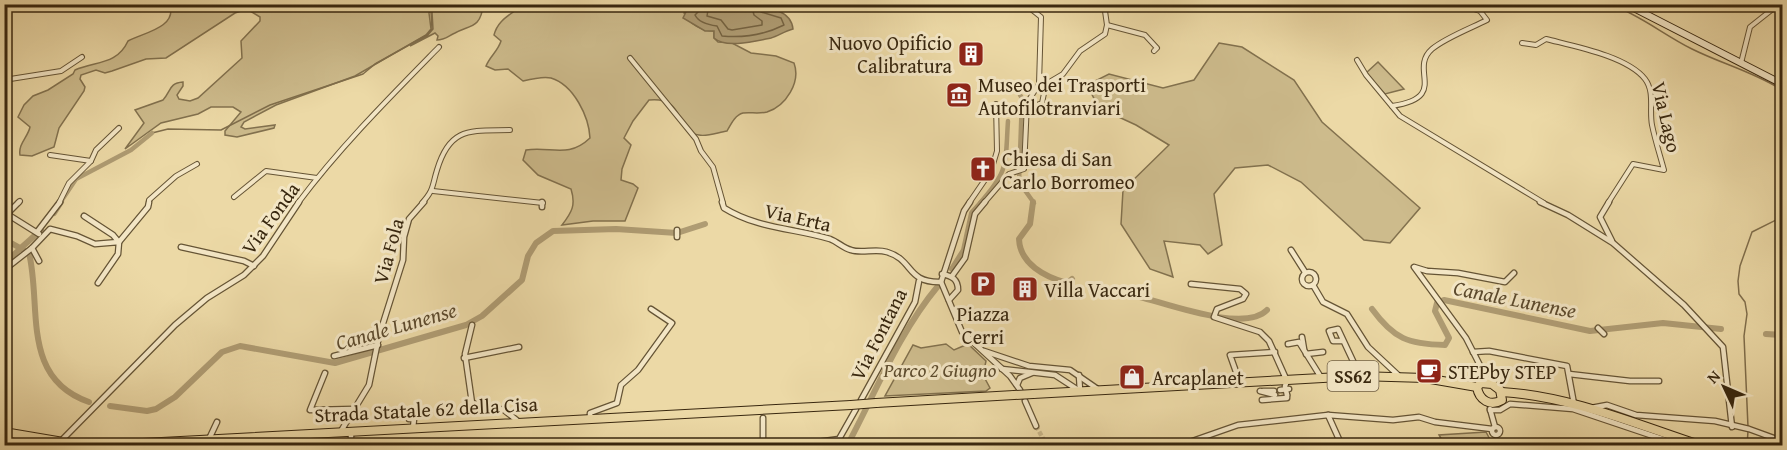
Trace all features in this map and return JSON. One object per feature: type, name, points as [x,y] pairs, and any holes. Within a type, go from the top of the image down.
[{"type":"main road","name":"SS62","points":[[854,407],[1017,390],[1029,398],[1080,391],[1255,382],[1283,393],[1322,379],[1360,376],[1425,378],[1477,387],[1481,383],[1489,383]]},
{"type":"main road","points":[[1489,383],[1502,392],[1535,394],[1574,404],[1703,446]]},
{"type":"main road","points":[[1477,387],[1480,396],[1490,407],[1502,400],[1502,392]]},
{"type":"main road","name":"Strada Statale 62 della Cisa","points":[[4,432],[58,443],[105,445],[346,431],[414,421],[519,422],[854,407]]},
{"type":"street","points":[[952,276],[965,258],[975,214],[1009,174],[1021,171],[1024,167],[1027,103],[1039,84],[1041,17],[1031,9],[994,4]]},
{"type":"street","points":[[1027,103],[1037,105],[1042,103],[1046,84],[1063,74],[1080,51],[1105,34],[1107,9],[1104,4]]},
{"type":"street","points":[[1392,106],[1409,105],[1422,97],[1426,88],[1425,72],[1431,50],[1487,20],[1480,11],[1458,4]]},
{"type":"street","points":[[1626,4],[1782,84]]},
{"type":"street","points":[[1741,63],[1750,27],[1779,4]]},
{"type":"street","points":[[1107,25],[1148,37],[1157,48],[1154,51]]},
{"type":"street","name":"Via Lago","points":[[1522,43],[1536,45],[1546,39],[1600,52],[1636,71],[1646,80],[1652,103],[1651,122],[1664,170],[1658,171],[1640,163],[1633,164],[1600,217],[1613,243]]},
{"type":"street","name":"Via Fonda","points":[[58,443],[199,304],[254,266],[268,250],[317,178],[371,116],[439,47]]},
{"type":"street","points":[[4,80],[61,71],[82,57]]},
{"type":"street","name":"Via Erta","points":[[630,58],[696,139],[701,151],[713,167],[724,208],[743,220],[802,235],[827,238],[851,250],[891,253],[904,261],[919,281]]},
{"type":"street","name":"Via Lago","points":[[1357,60],[1366,75],[1400,116],[1528,196],[1568,215],[1613,243],[1699,320],[1724,347],[1733,425]]},
{"type":"street","points":[[996,104],[997,151],[991,171],[964,211],[954,247],[940,282],[950,300],[959,327],[1002,369],[1017,390]]},
{"type":"street","points":[[4,270],[32,248],[69,183],[91,161],[96,150],[119,128]]},
{"type":"street","name":"Via Fola","points":[[346,431],[354,409],[369,385],[403,260],[404,237],[409,219],[433,191],[436,172],[443,152],[459,134],[468,131],[510,130]]},
{"type":"street","points":[[50,154],[91,161]]},
{"type":"street","points":[[39,233],[50,229],[77,236],[95,244],[118,241],[148,207],[149,200],[177,176],[197,164]]},
{"type":"street","points":[[234,197],[266,171],[317,178]]},
{"type":"street","points":[[433,191],[543,202],[542,207]]},
{"type":"street","points":[[20,201],[7,214],[39,233]]},
{"type":"street","points":[[84,216],[118,241],[118,254],[98,283]]},
{"type":"street","points":[[677,230],[677,237]]},
{"type":"street","points":[[181,247],[244,261],[254,266]]},
{"type":"street","points":[[32,248],[39,261]]},
{"type":"street","points":[[1291,250],[1305,272],[1317,278],[1317,283],[1307,285],[1301,279],[1301,275],[1305,272]]},
{"type":"street","points":[[1489,383],[1473,351],[1414,267],[1427,271],[1458,273],[1505,282],[1514,273]]},
{"type":"street","points":[[942,274],[952,276],[959,288],[950,300]]},
{"type":"street","points":[[919,281],[940,282]]},
{"type":"street","name":"Via Fontana","points":[[861,400],[915,302],[919,281]]},
{"type":"street","points":[[1191,284],[1240,289],[1246,294],[1237,303],[1215,314],[1260,332],[1275,352],[1283,393]]},
{"type":"street","points":[[1313,285],[1323,302],[1347,314],[1368,347],[1383,364],[1400,377]]},
{"type":"street","points":[[590,418],[590,412],[617,403],[621,385],[638,370],[672,323],[651,309]]},
{"type":"street","points":[[472,325],[465,358],[472,403],[504,410],[519,422]]},
{"type":"street","points":[[1598,328],[1604,334]]},
{"type":"street","points":[[1302,337],[1306,353]]},
{"type":"street","points":[[1343,341],[1360,376]]},
{"type":"street","points":[[1288,344],[1299,342],[1322,379]]},
{"type":"street","points":[[334,356],[378,346]]},
{"type":"street","points":[[465,358],[519,347]]},
{"type":"street","points":[[981,351],[1029,366],[1070,370],[1100,391]]},
{"type":"street","points":[[1473,351],[1489,351],[1568,366],[1574,404]]},
{"type":"street","points":[[1240,383],[1230,355],[1275,352]]},
{"type":"street","points":[[1306,353],[1323,352]]},
{"type":"street","points":[[1002,369],[1010,360]]},
{"type":"street","points":[[1002,369],[1055,375],[1080,391]]},
{"type":"street","points":[[1017,390],[1020,378],[1037,372]]},
{"type":"street","points":[[325,373],[310,410],[354,409]]},
{"type":"street","points":[[1569,374],[1630,381],[1659,381]]},
{"type":"street","points":[[1079,375],[1080,391]]},
{"type":"street","points":[[1060,393],[1064,381]]},
{"type":"street","points":[[1255,382],[1261,395]]},
{"type":"street","points":[[1261,395],[1283,393]]},
{"type":"street","points":[[1261,395],[1283,393]]},
{"type":"street","points":[[1029,398],[1036,426]]},
{"type":"street","points":[[1178,446],[1238,425],[1328,415],[1393,420],[1419,417],[1435,422],[1493,428],[1490,407],[1500,410],[1510,404],[1573,409],[1680,445]]},
{"type":"street","points":[[1589,410],[1595,405],[1601,405],[1637,415],[1695,418],[1763,432],[1782,441]]},
{"type":"street","name":"Via Fontana","points":[[788,446],[839,439],[854,407]]},
{"type":"street","points":[[1328,415],[1342,446]]},
{"type":"street","points":[[763,418],[763,446]]},
{"type":"street","points":[[209,439],[217,422]]},
{"type":"street","points":[[346,431],[351,446]]},
{"type":"green space","points":[[433,4],[429,13],[431,29],[426,35],[355,76],[276,105],[244,122],[241,127],[245,129],[275,125],[274,128],[237,137],[225,135],[225,131],[241,112],[233,107],[211,107],[198,114],[161,123],[125,149],[144,123],[135,110],[163,100],[173,86],[183,82],[177,95],[179,99],[190,101],[198,98],[242,58],[241,41],[260,21],[260,17],[247,9],[235,13],[166,58],[146,59],[105,73],[96,70],[81,75],[84,91],[59,128],[54,147],[32,156],[20,155],[20,147],[30,127],[18,117],[24,105],[33,96],[48,90],[73,74],[75,70],[112,58],[123,49],[128,41],[157,29],[168,19],[171,13],[170,5]]},
{"type":"green space","points":[[685,4],[687,10],[684,13],[689,20],[701,28],[714,31],[714,38],[718,42],[732,43],[751,53],[776,56],[794,63],[796,70],[794,85],[786,99],[774,109],[764,113],[740,114],[733,120],[727,131],[706,135],[699,135],[686,128],[669,103],[649,100],[633,121],[624,138],[631,145],[622,169],[621,180],[638,188],[625,221],[593,221],[562,225],[572,208],[571,189],[538,175],[523,160],[526,150],[567,150],[582,144],[590,138],[587,121],[579,103],[567,87],[559,82],[544,77],[523,81],[508,69],[495,70],[486,66],[501,41],[494,35],[496,30],[502,21],[522,5]]},
{"type":"green space","points":[[435,5],[483,5],[480,18],[474,25],[442,39],[437,40],[438,36],[435,33],[410,46],[427,36],[433,29],[432,12]]},
{"type":"green space","points":[[1219,43],[1242,47],[1294,80],[1322,122],[1420,208],[1390,243],[1364,240],[1301,182],[1268,165],[1235,168],[1214,194],[1222,245],[1208,254],[1200,245],[1164,241],[1173,277],[1150,269],[1121,224],[1123,190],[1169,145],[1136,125],[1099,108],[1087,85],[1109,74],[1163,88],[1194,80]]},
{"type":"green space","points":[[1378,62],[1404,89],[1385,94],[1366,73]]},
{"type":"green space","name":"Parco 2 Giugno","points":[[946,344],[954,350],[968,344],[986,361],[983,375],[990,388],[986,391],[885,396],[913,345],[921,348]]},
{"type":"green space","points":[[1486,432],[1493,445],[1445,445],[1439,435]]},
{"type":"water","points":[[750,5],[783,13],[788,17],[793,29],[774,37],[733,44],[719,41],[714,38],[714,31],[705,31],[683,18],[687,10],[695,7]]},
{"type":"waterway","points":[[152,133],[168,129],[221,130],[270,105],[363,74],[375,64],[427,35],[432,29],[431,12],[434,4]]},
{"type":"waterway","points":[[1610,4],[1632,14],[1692,49],[1782,90]]},
{"type":"waterway","name":"Canale Lunense","points":[[1020,95],[1022,98],[1019,182],[1034,203]]},
{"type":"waterway","points":[[980,203],[997,182],[1004,165],[1008,121]]},
{"type":"waterway","points":[[60,203],[76,179],[131,150],[152,133]]},
{"type":"waterway","points":[[54,213],[61,202]]},
{"type":"waterway","points":[[952,269],[964,250],[972,213],[982,202]]},
{"type":"waterway","name":"Canale Lunense","points":[[1033,202],[1030,224],[1019,239],[1024,256],[1035,268],[1050,277],[1067,283],[1072,279]]},
{"type":"waterway","points":[[1748,427],[1744,336],[1747,314],[1745,302],[1739,294],[1740,266],[1752,232],[1782,217]]},
{"type":"waterway","name":"Canale Lunense","points":[[110,406],[147,411],[156,409],[175,397],[222,352],[240,346],[335,363],[466,325],[482,316],[522,280],[528,256],[536,243],[553,231],[616,229],[677,233],[705,224]]},
{"type":"waterway","points":[[22,247],[41,230]]},
{"type":"waterway","name":"Canale Lunense","points":[[4,239],[29,253],[38,338],[43,358],[52,376],[67,391],[89,402]]},
{"type":"waterway","points":[[4,264],[18,251]]},
{"type":"waterway","points":[[847,446],[899,343],[938,286]]},
{"type":"waterway","name":"Canale Lunense","points":[[1130,292],[1187,310],[1225,318],[1242,319],[1256,316],[1267,310]]},
{"type":"waterway","name":"Canale Lunense","points":[[1372,309],[1387,327],[1403,338],[1421,343],[1445,345],[1449,338],[1435,311],[1437,303],[1444,300],[1590,331],[1663,323],[1721,329]]},
{"type":"waterway","name":"Canale Lunense","points":[[1766,334],[1782,335]]},
{"type":"waterway","points":[[1747,446],[1748,431]]},
{"type":"tunnel","points":[[1275,395],[1283,395]]},
{"type":"tunnel","points":[[1036,426],[1045,442]]},
{"type":"place","name":"Nuovo Opificio Calibratura","points":[[971,54]]},
{"type":"place","name":"Museo dei Trasporti Autofilotranviari","points":[[959,95]]},
{"type":"place","name":"Chiesa di San Carlo Borromeo","points":[[983,169]]},
{"type":"place","name":"Piazza Cerri","points":[[983,284]]},
{"type":"place","name":"Villa Vaccari","points":[[1025,289]]},
{"type":"place","name":"STEPby STEP","points":[[1429,371]]},
{"type":"place","name":"Arcaplanet","points":[[1132,377]]}]
